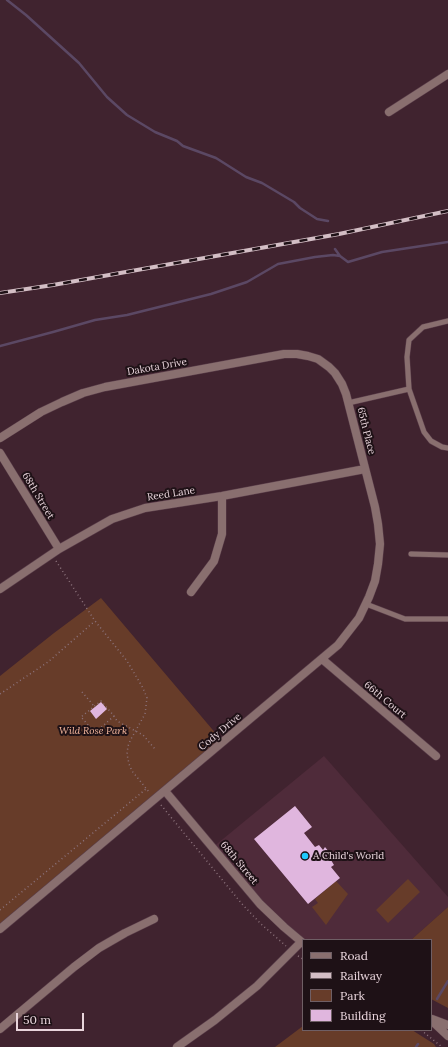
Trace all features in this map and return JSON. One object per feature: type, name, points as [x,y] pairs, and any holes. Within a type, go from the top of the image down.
[{"type":"street","points":[[389,112],[448,74]]},
{"type":"street","name":"Dakota Drive","points":[[0,438],[36,415],[62,402],[83,393],[105,387],[287,354],[308,356],[327,365]]},
{"type":"street","name":"65th Place","points":[[327,365],[335,373],[342,384],[375,507]]},
{"type":"street","name":"68th Street","points":[[0,453],[59,549]]},
{"type":"street","name":"Reed Lane","points":[[0,589],[59,549],[112,519],[146,508],[222,496],[365,469]]},
{"type":"street","points":[[191,592],[214,561],[222,534],[222,496]]},
{"type":"street","name":"Cody Drive","points":[[0,929],[322,659],[349,632],[366,604],[375,581],[380,544],[375,507]]},
{"type":"street","name":"66th Court","points":[[322,659],[436,756]]},
{"type":"street","name":"68th Street","points":[[165,791],[260,904],[302,942]]},
{"type":"street","points":[[0,1029],[99,948],[154,919]]},
{"type":"street","points":[[177,1047],[221,1015],[257,986],[302,942]]},
{"type":"street","points":[[432,1020],[448,1025]]},
{"type":"street","points":[[432,1021],[448,1036]]},
{"type":"lane","points":[[448,321],[423,327],[410,340],[407,357],[409,389],[424,432],[431,441],[442,447],[448,448]]},
{"type":"lane","points":[[348,403],[409,389]]},
{"type":"lane","points":[[411,554],[448,555]]},
{"type":"lane","points":[[366,604],[405,619],[448,619]]},
{"type":"path","points":[[56,560],[95,622],[133,670],[147,698],[145,714],[128,746],[128,760],[132,771],[242,904],[261,924],[302,959]]},
{"type":"path","points":[[0,694],[48,662],[95,622]]},
{"type":"path","points":[[82,692],[94,706]]},
{"type":"path","points":[[114,716],[95,733],[82,717],[101,701],[114,716],[117,721],[143,735],[155,749]]},
{"type":"path","points":[[0,910],[146,789]]},
{"type":"path","points":[[422,1031],[442,1047]]},
{"type":"shaded area","points":[[324,756],[448,897],[448,907],[412,939],[302,939],[284,927],[212,848]]},
{"type":"green space","name":"Wild Rose Park","points":[[101,598],[223,742],[0,929],[0,676]]},
{"type":"green space","points":[[408,879],[420,892],[388,923],[376,910]]},
{"type":"green space","points":[[336,881],[348,894],[326,925],[312,907],[318,903],[315,899]]},
{"type":"green space","points":[[448,907],[448,1008],[432,1000],[432,939],[412,939]]},
{"type":"green space","points":[[302,1027],[302,1031],[414,1031],[434,1044],[436,1047],[275,1047]]},
{"type":"building","points":[[101,702],[107,709],[96,719],[90,711]]},
{"type":"building","name":"A Child's World","points":[[295,806],[312,827],[304,833],[315,847],[319,845],[323,850],[325,847],[334,858],[331,860],[334,865],[331,867],[340,878],[308,904],[254,839]]},
{"type":"waterway","points":[[7,0],[26,15],[79,63],[107,97],[127,115],[155,132],[177,141],[183,146],[216,158],[246,177],[262,183],[294,202],[300,208],[317,219],[328,221]]},
{"type":"waterway","points":[[335,249],[340,256],[348,262],[382,252],[448,242]]},
{"type":"waterway","points":[[0,346],[95,320],[127,315],[211,294],[247,282],[278,264],[315,257],[333,255],[340,256]]},
{"type":"waterway","points":[[437,999],[448,981]]},
{"type":"railway","points":[[0,293],[53,285],[339,234],[448,211]]},
{"type":"place","name":"A Child's World","points":[[305,856]]}]
